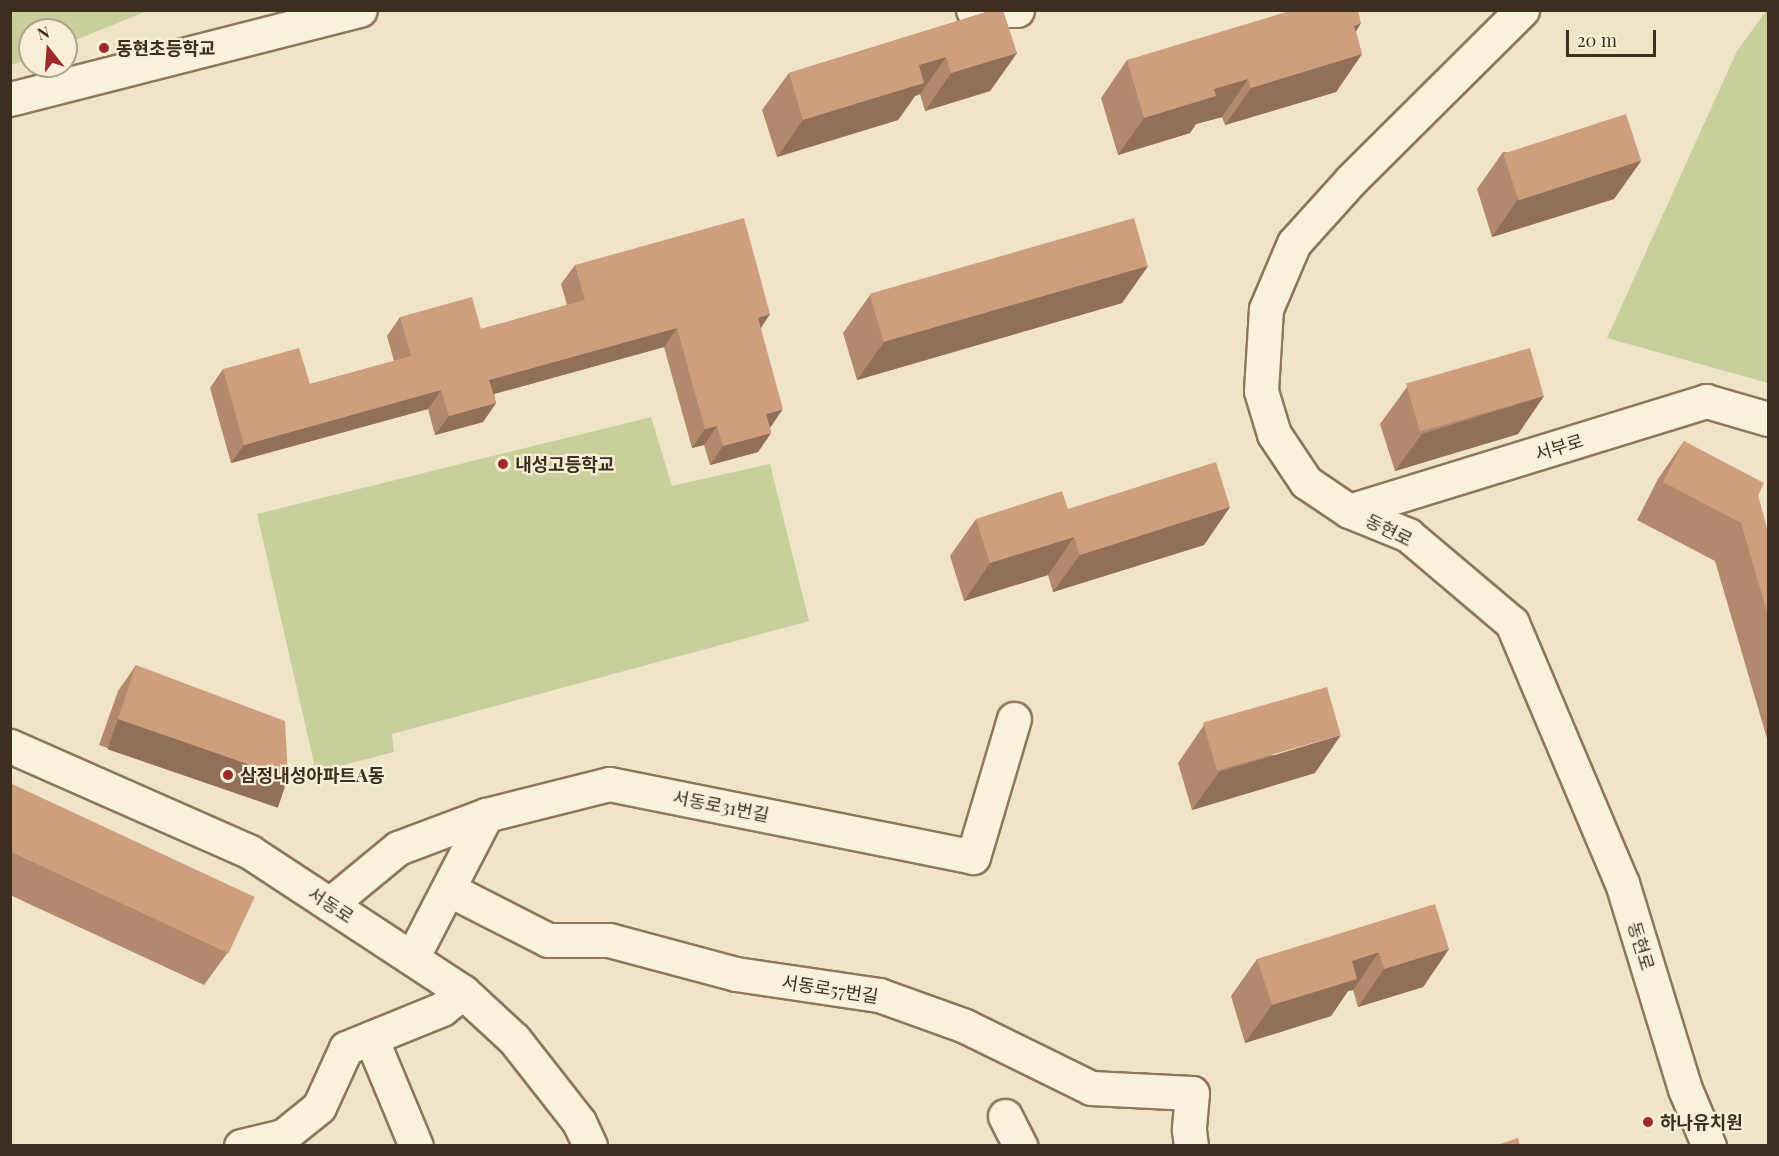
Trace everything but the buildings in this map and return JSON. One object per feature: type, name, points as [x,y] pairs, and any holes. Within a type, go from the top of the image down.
[{"type":"street","points":[[10,99],[360,10]]},
{"type":"street","points":[[973,10],[1017,10]]},
{"type":"street","name":"동현로","points":[[1519,12],[1351,180],[1294,243],[1266,309],[1261,391],[1274,434],[1306,482],[1349,511],[1408,535],[1512,623],[1622,883],[1685,1089],[1709,1146]]},
{"type":"street","name":"서부로","points":[[1349,511],[1707,402],[1768,419]]},
{"type":"street","name":"서동로31번길","points":[[486,815],[609,784],[973,857],[1014,719]]},
{"type":"street","name":"서동로","points":[[10,746],[250,852],[463,992],[514,1040],[579,1122],[591,1146]]},
{"type":"street","points":[[412,958],[486,815]]},
{"type":"street","points":[[330,904],[398,848],[486,815]]},
{"type":"street","name":"서동로57번길","points":[[448,889],[548,940],[609,940],[736,974],[879,995],[965,1026],[1091,1088],[1192,1093],[1189,1130],[1191,1146]]},
{"type":"street","points":[[241,1146],[285,1141],[319,1107],[346,1048],[442,1009],[463,992]]},
{"type":"street","points":[[371,1038],[416,1146]]},
{"type":"street","points":[[1005,1116],[1020,1146]]},
{"type":"green space","points":[[11,10],[147,10],[78,39],[78,18],[18,18],[18,62],[11,65]]},
{"type":"green space","points":[[1768,11],[1768,383],[1607,338],[1737,51]]},
{"type":"green space","points":[[651,417],[672,486],[770,464],[809,621],[392,734],[394,752],[316,772],[257,514]]},
{"type":"place","name":"동현초등학교","points":[[104,48]]},
{"type":"place","name":"내성고등학교","points":[[503,464]]},
{"type":"place","name":"삼정내성아파트A동","points":[[228,775]]},
{"type":"place","name":"하나유치원","points":[[1648,1122]]}]
